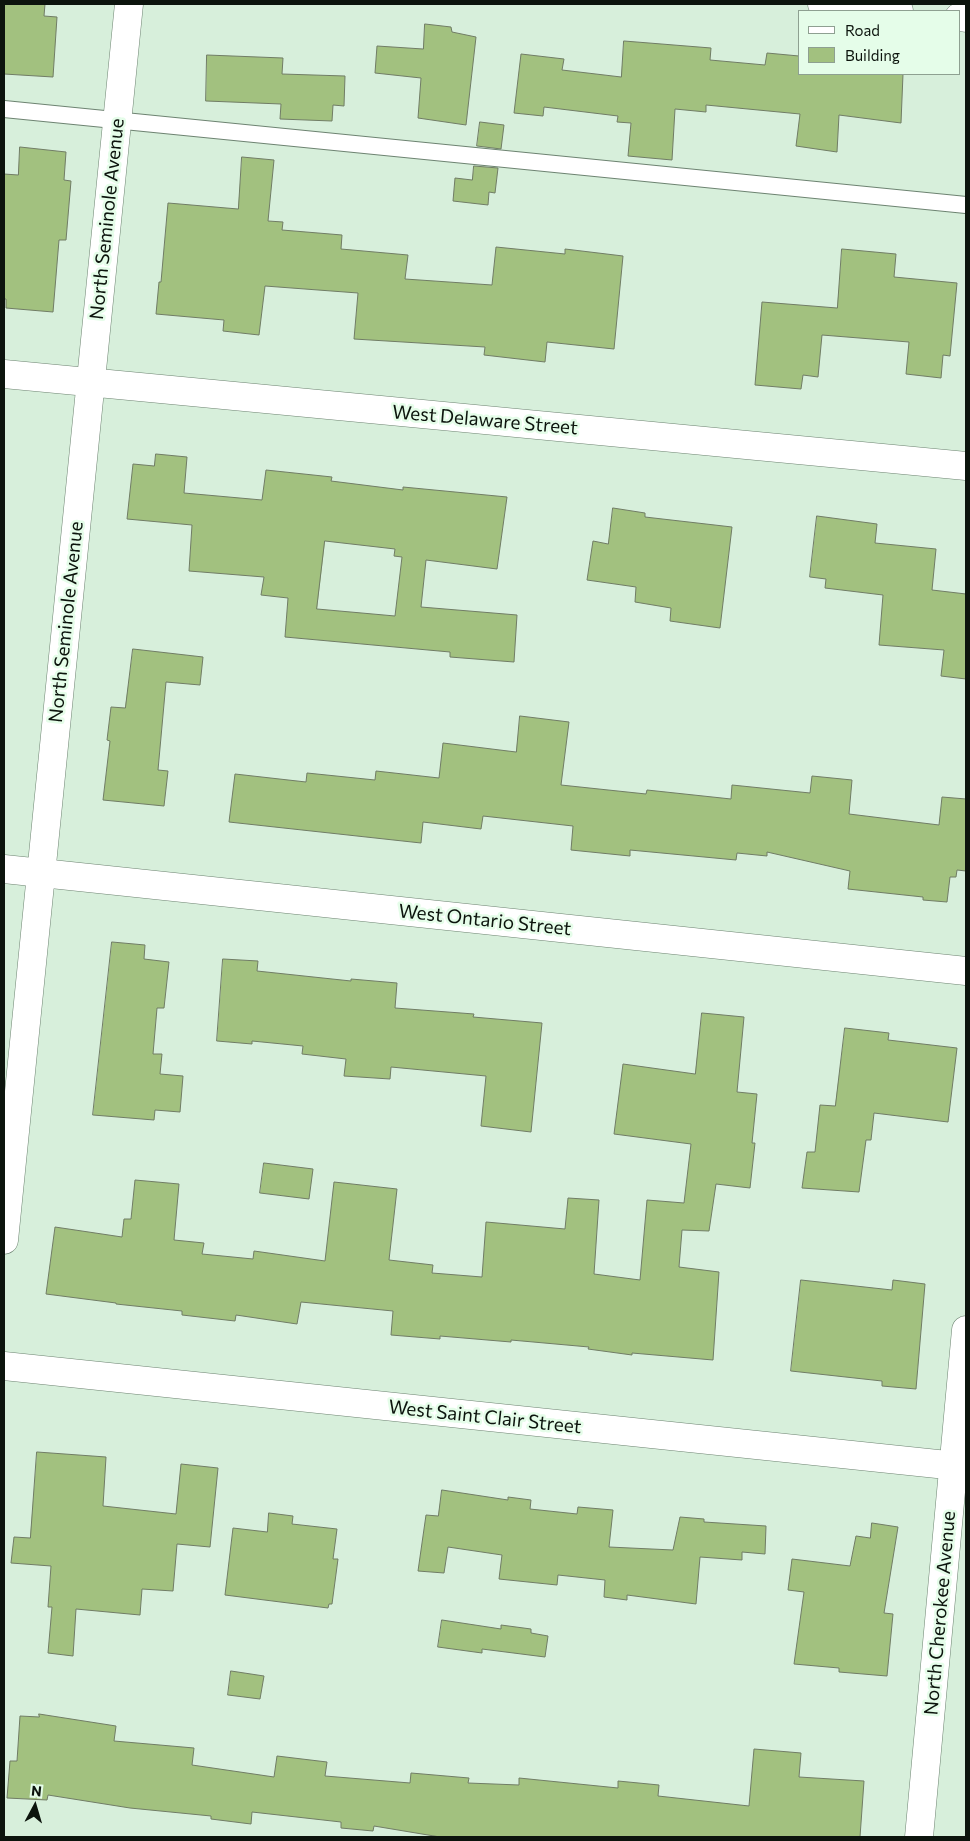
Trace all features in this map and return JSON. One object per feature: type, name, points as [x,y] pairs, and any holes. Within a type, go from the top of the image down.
[{"type":"street","name":"North Seminole Avenue","points":[[4,1240],[129,4]]},
{"type":"street","points":[[822,4],[888,10]]},
{"type":"street","name":"West Delaware Street","points":[[4,374],[966,466]]},
{"type":"street","name":"West Ontario Street","points":[[4,869],[966,971]]},
{"type":"street","name":"North Cherokee Avenue","points":[[919,1837],[960,1466],[966,1330]]},
{"type":"street","name":"West Saint Clair Street","points":[[4,1366],[960,1466]]},
{"type":"lane","points":[[4,109],[966,206]]},
{"type":"building","points":[[4,4],[45,4],[44,16],[57,17],[53,77],[4,74]]},
{"type":"building","points":[[425,24],[451,27],[452,32],[476,37],[466,125],[418,118],[421,78],[375,73],[377,46],[423,49]]},
{"type":"building","points":[[624,41],[711,48],[710,60],[765,65],[767,53],[798,56],[798,75],[903,75],[901,123],[839,115],[837,152],[796,146],[800,114],[706,105],[706,112],[675,109],[672,160],[628,156],[631,123],[617,122],[618,116],[544,107],[543,116],[514,113],[521,54],[564,59],[562,70],[621,77]]},
{"type":"building","points":[[207,55],[283,58],[282,74],[345,76],[344,106],[333,105],[332,121],[280,119],[281,104],[206,101]]},
{"type":"building","points":[[480,122],[504,125],[501,149],[477,146]]},
{"type":"building","points":[[20,147],[66,152],[64,180],[71,181],[66,240],[59,240],[53,312],[6,308],[6,299],[4,299],[4,174],[18,175]]},
{"type":"building","points":[[242,157],[274,160],[268,221],[283,222],[282,230],[342,235],[341,249],[408,255],[405,279],[492,285],[496,247],[565,254],[565,249],[623,256],[614,349],[547,342],[545,362],[484,355],[485,347],[354,339],[358,293],[265,286],[259,335],[223,331],[224,320],[156,314],[159,282],[161,282],[168,203],[238,209]]},
{"type":"building","points":[[474,166],[498,168],[495,193],[489,192],[488,205],[453,201],[455,178],[472,180]]},
{"type":"building","points":[[842,249],[896,254],[894,277],[957,283],[950,356],[943,355],[941,378],[906,374],[909,342],[822,335],[818,377],[803,375],[801,389],[755,385],[762,302],[837,308]]},
{"type":"building","points":[[156,454],[187,457],[184,493],[262,500],[266,470],[332,477],[331,481],[403,490],[403,487],[507,497],[497,569],[426,560],[421,607],[517,615],[514,662],[450,657],[450,652],[285,637],[288,598],[261,595],[264,577],[189,571],[192,525],[127,519],[133,464],[154,466]],"holes":[[[325,541],[395,549],[394,556],[402,557],[395,616],[317,609]]]},
{"type":"building","points":[[613,508],[645,513],[645,517],[732,527],[720,628],[670,621],[671,608],[635,602],[636,587],[587,580],[593,541],[608,544]]},
{"type":"building","points":[[817,516],[877,524],[875,543],[936,549],[932,590],[966,594],[966,679],[941,676],[944,650],[879,645],[883,595],[825,588],[826,579],[810,577]]},
{"type":"building","points":[[133,649],[203,657],[200,685],[166,682],[158,770],[168,771],[164,806],[103,800],[110,741],[107,740],[111,707],[125,708]]},
{"type":"building","points":[[520,716],[569,722],[561,785],[646,794],[647,790],[731,799],[732,785],[810,793],[812,776],[852,780],[849,814],[939,825],[942,797],[966,799],[966,871],[957,870],[956,877],[950,877],[947,902],[923,900],[923,897],[848,889],[850,871],[767,852],[767,856],[737,853],[736,860],[630,850],[630,856],[571,850],[573,826],[483,816],[481,829],[423,822],[421,843],[229,822],[235,774],[306,782],[307,773],[375,780],[376,771],[439,778],[443,743],[516,752]]},
{"type":"building","points":[[112,942],[145,945],[144,959],[169,962],[164,1008],[157,1008],[153,1054],[162,1054],[160,1074],[183,1076],[180,1112],[155,1110],[154,1120],[93,1115]]},
{"type":"building","points":[[223,959],[258,961],[257,971],[351,981],[351,979],[397,983],[395,1008],[474,1014],[473,1017],[542,1023],[531,1132],[481,1126],[486,1076],[391,1067],[390,1079],[344,1076],[346,1059],[302,1054],[303,1046],[252,1041],[252,1044],[217,1041]]},
{"type":"building","points":[[702,1013],[744,1017],[737,1092],[757,1094],[752,1143],[755,1143],[750,1188],[716,1184],[709,1231],[682,1230],[679,1267],[719,1272],[713,1360],[632,1353],[632,1355],[588,1349],[589,1347],[511,1340],[511,1342],[440,1336],[440,1339],[391,1335],[393,1311],[301,1302],[297,1324],[236,1315],[235,1321],[182,1315],[182,1311],[46,1294],[55,1227],[122,1237],[124,1219],[131,1219],[135,1180],[179,1184],[174,1240],[204,1243],[202,1254],[253,1259],[254,1251],[325,1261],[334,1182],[397,1189],[389,1260],[433,1265],[432,1273],[482,1277],[486,1222],[565,1229],[568,1198],[599,1200],[594,1274],[640,1280],[647,1200],[684,1203],[691,1144],[614,1134],[623,1064],[695,1074]]},
{"type":"building","points":[[845,1028],[889,1033],[888,1040],[957,1048],[948,1122],[874,1113],[871,1140],[866,1140],[859,1192],[802,1188],[807,1152],[815,1152],[820,1105],[835,1106]]},
{"type":"building","points":[[264,1163],[313,1169],[309,1199],[260,1193]]},
{"type":"building","points":[[801,1280],[892,1290],[893,1280],[925,1284],[916,1389],[882,1386],[882,1381],[791,1371]]},
{"type":"building","points":[[37,1452],[106,1457],[103,1506],[176,1514],[181,1464],[218,1468],[210,1547],[177,1544],[173,1591],[142,1589],[140,1615],[76,1609],[73,1656],[48,1653],[52,1607],[48,1607],[51,1566],[11,1563],[14,1537],[30,1538]]},
{"type":"building","points":[[442,1490],[508,1500],[508,1497],[531,1500],[530,1509],[577,1514],[578,1507],[613,1510],[609,1547],[673,1550],[680,1517],[704,1519],[704,1522],[766,1526],[765,1554],[742,1552],[742,1560],[700,1557],[696,1604],[627,1595],[627,1600],[604,1597],[605,1580],[558,1575],[557,1585],[499,1579],[502,1555],[448,1547],[444,1573],[418,1571],[426,1515],[438,1516]]},
{"type":"building","points":[[269,1513],[293,1516],[292,1524],[337,1529],[333,1559],[338,1559],[332,1604],[329,1604],[328,1608],[225,1595],[233,1528],[267,1532]]},
{"type":"building","points":[[872,1523],[898,1527],[884,1613],[893,1614],[887,1676],[839,1672],[839,1668],[794,1664],[804,1592],[788,1590],[792,1559],[850,1566],[856,1536],[870,1538]]},
{"type":"building","points":[[442,1620],[501,1629],[501,1625],[531,1629],[531,1633],[548,1636],[545,1657],[482,1649],[482,1653],[438,1647]]},
{"type":"building","points":[[231,1671],[264,1676],[260,1699],[228,1695]]},
{"type":"building","points":[[39,1714],[116,1726],[114,1741],[194,1748],[192,1765],[274,1777],[277,1756],[327,1762],[325,1776],[410,1783],[411,1773],[469,1778],[468,1783],[519,1785],[519,1778],[618,1788],[618,1781],[659,1785],[658,1796],[749,1806],[754,1749],[801,1753],[799,1777],[864,1781],[860,1837],[440,1837],[374,1826],[373,1831],[341,1828],[341,1822],[252,1812],[251,1824],[211,1819],[211,1816],[130,1808],[48,1795],[47,1800],[7,1798],[10,1761],[17,1761],[20,1716],[39,1717]]}]
